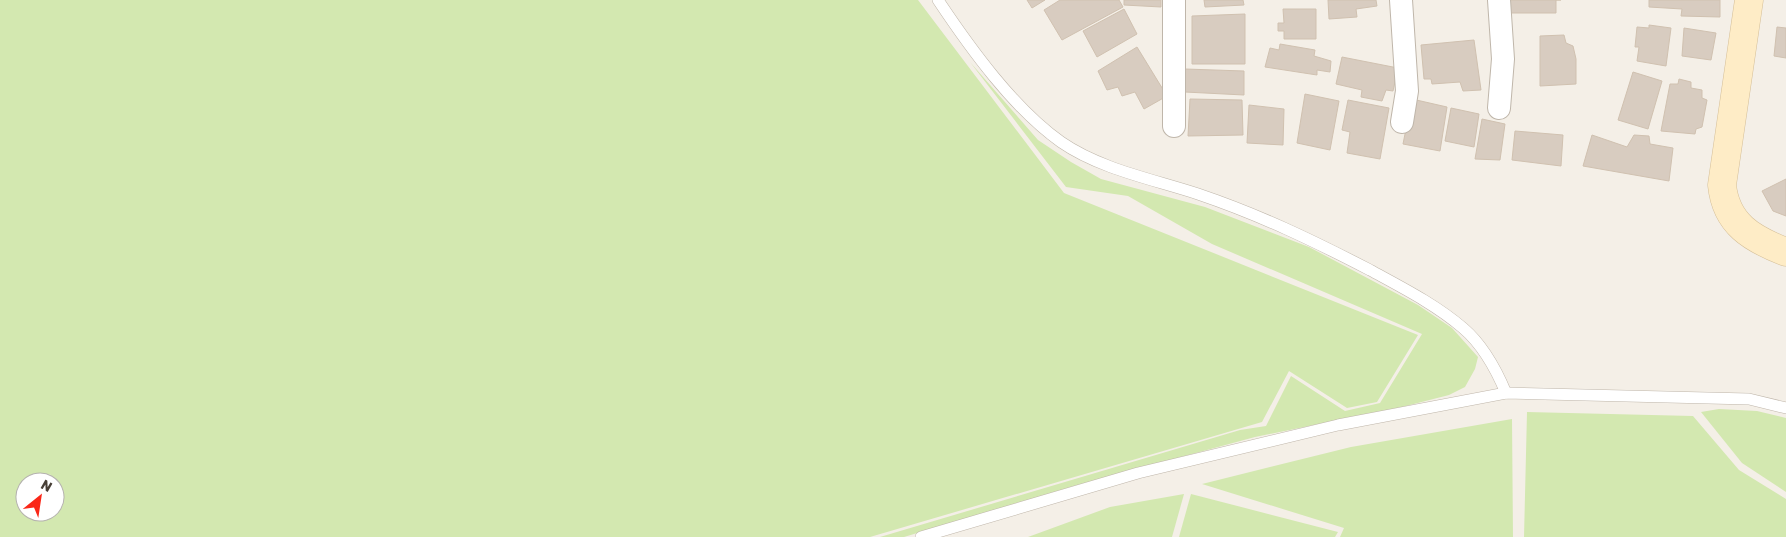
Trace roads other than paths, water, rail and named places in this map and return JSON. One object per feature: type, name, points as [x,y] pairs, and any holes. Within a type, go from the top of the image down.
[{"type":"street","points":[[1174,0],[1174,126]]},
{"type":"street","points":[[1402,0],[1407,91],[1402,122]]},
{"type":"street","points":[[1499,0],[1503,59],[1499,108]]},
{"type":"street","points":[[1750,0],[1722,185],[1724,202],[1734,221],[1763,244],[1786,252]]},
{"type":"lane","points":[[938,0],[956,27],[1022,110],[1060,141],[1088,158],[1229,205],[1298,233],[1414,294],[1463,328],[1494,364],[1506,393]]},
{"type":"lane","points":[[921,537],[1138,473],[1338,426],[1506,393],[1749,399],[1786,408]]}]
